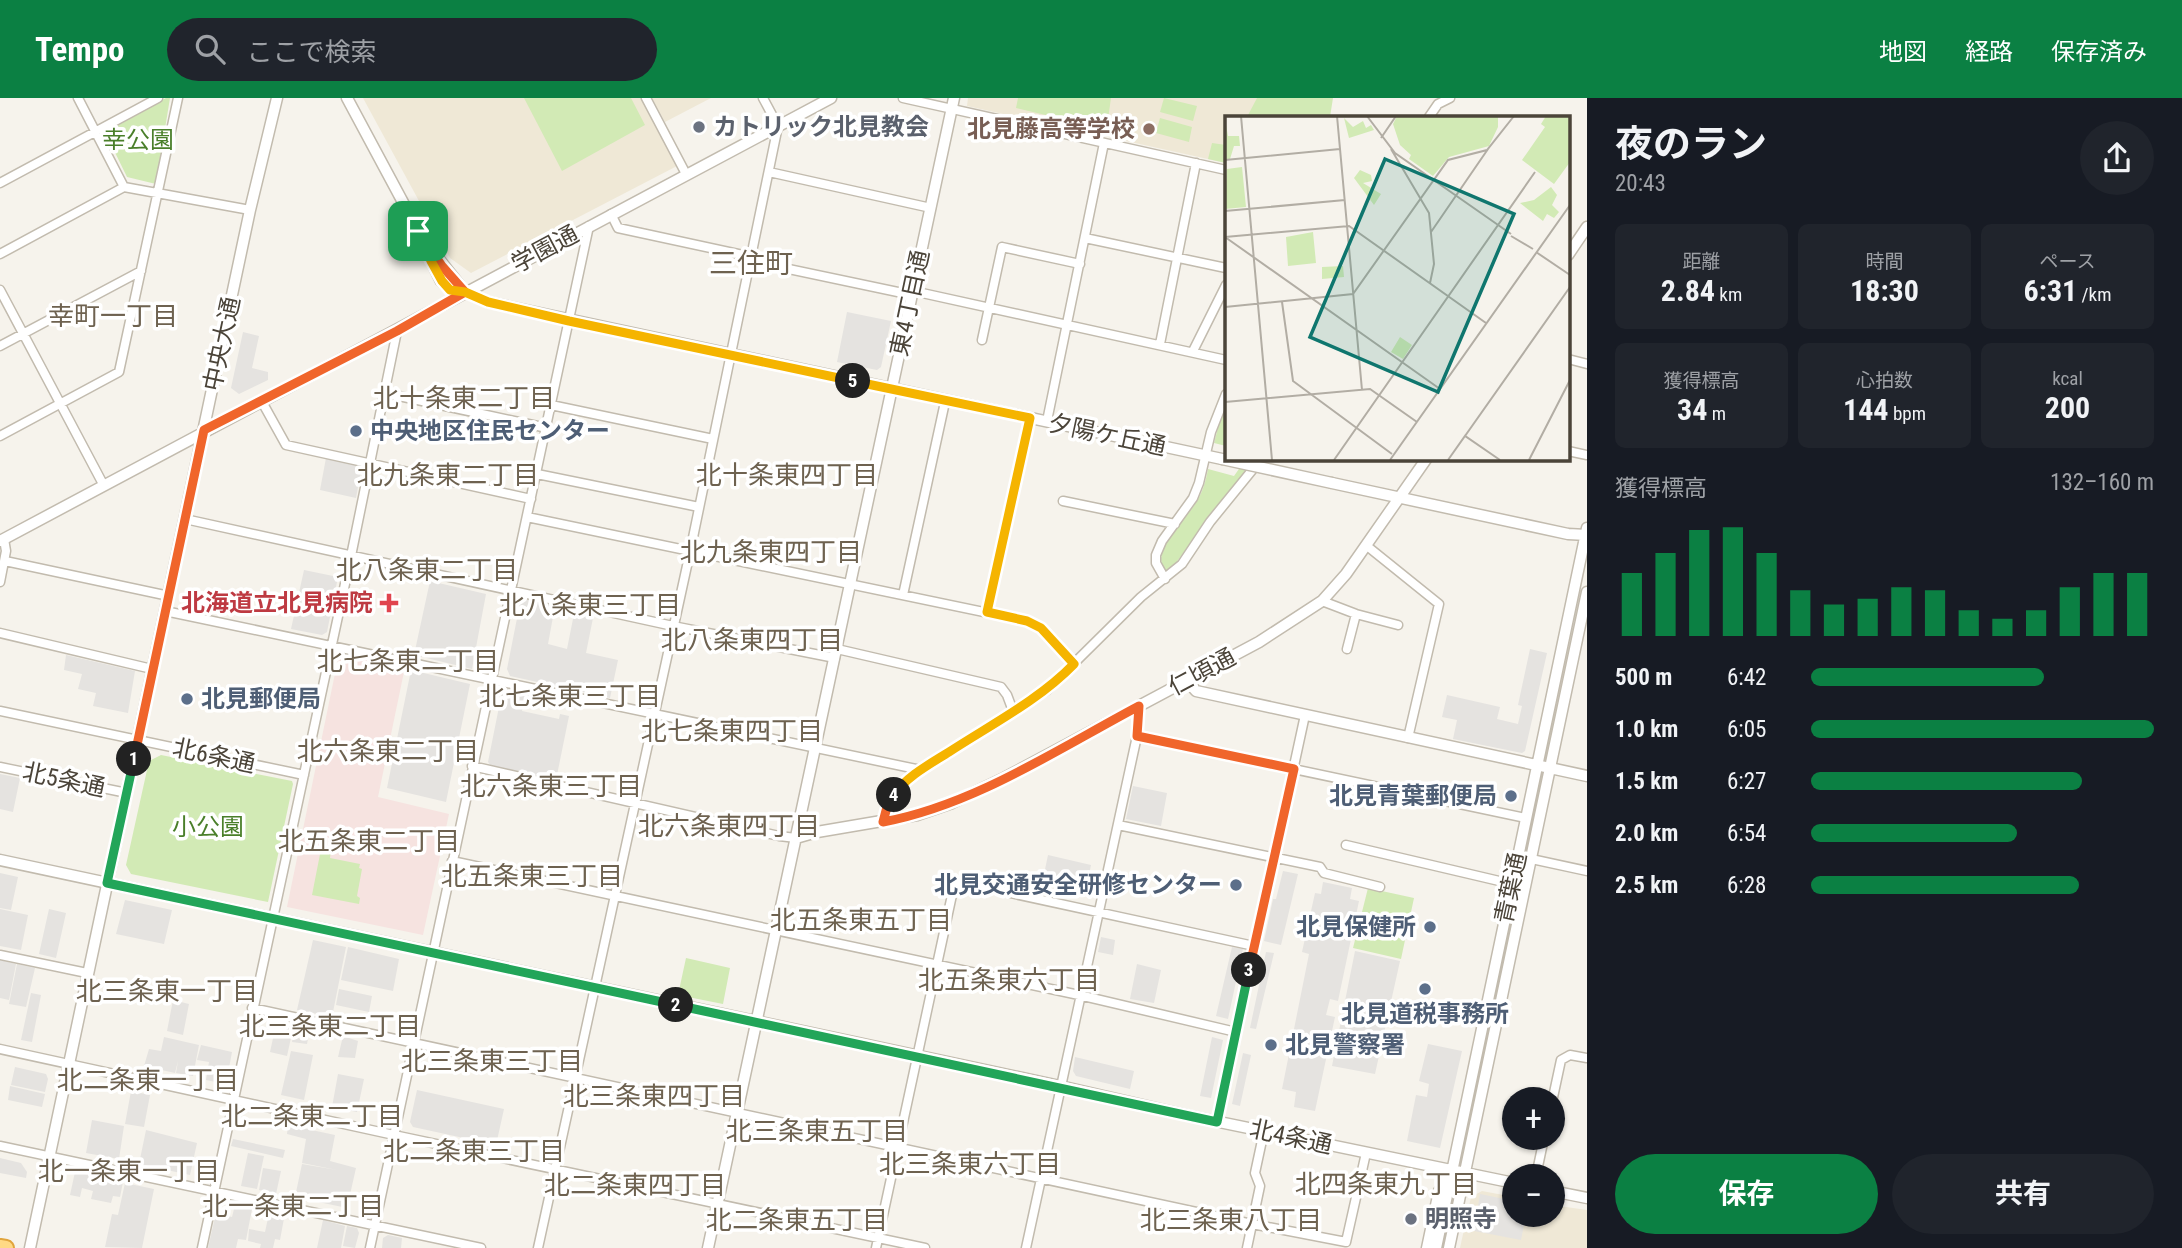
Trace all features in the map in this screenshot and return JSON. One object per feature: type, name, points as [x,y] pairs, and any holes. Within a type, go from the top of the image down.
[{"type":"highway","points":[[0,1247],[6,1248]]},
{"type":"street","points":[[78,98],[124,187]]},
{"type":"street","points":[[0,183],[158,98]]},
{"type":"street","points":[[0,436],[119,372],[178,98]]},
{"type":"street","name":"中央大通","points":[[30,1248],[47,1156],[250,210],[277,98]]},
{"type":"street","name":"夕陽ケ丘通","points":[[347,98],[418,231],[442,266],[465,292],[488,302],[945,402],[1225,460]]},
{"type":"street","points":[[646,98],[686,174]]},
{"type":"street","points":[[538,1248],[690,552],[778,126],[763,98]]},
{"type":"street","name":"学園通","points":[[2,540],[831,98]]},
{"type":"street","points":[[904,98],[1225,170]]},
{"type":"street","name":"東4丁目通","points":[[708,1248],[954,98]]},
{"type":"street","points":[[1430,116],[1438,104],[1450,98]]},
{"type":"street","points":[[1047,421],[1104,143]]},
{"type":"street","points":[[1160,344],[1196,163]]},
{"type":"street","points":[[769,172],[931,208]]},
{"type":"street","points":[[0,254],[124,187],[250,210]]},
{"type":"street","points":[[611,214],[618,228],[751,259],[1225,359]]},
{"type":"street","points":[[370,1248],[589,226]]},
{"type":"street","points":[[1570,252],[1587,227]]},
{"type":"street","points":[[1085,238],[1225,268]]},
{"type":"street","points":[[982,340],[1002,247],[1080,264]]},
{"type":"street","points":[[0,346],[141,271]]},
{"type":"street","points":[[1193,351],[1225,289]]},
{"type":"street","points":[[0,290],[103,484]]},
{"type":"street","points":[[202,1248],[397,331]]},
{"type":"street","points":[[1570,360],[1587,364]]},
{"type":"street","points":[[385,393],[547,428]]},
{"type":"street","points":[[1165,579],[1156,564],[1156,555],[1162,541],[1193,498],[1199,484],[1211,432],[1225,399]]},
{"type":"street","points":[[261,400],[286,445],[531,499]]},
{"type":"street","points":[[903,595],[945,402]]},
{"type":"street","points":[[551,405],[713,439]]},
{"type":"street","points":[[987,612],[1030,418]]},
{"type":"street","name":"夕陽ケ丘通","points":[[1227,460],[1568,534],[1586,533]]},
{"type":"street","points":[[883,822],[887,807],[900,786],[1047,690],[1141,597],[1182,564],[1210,522],[1260,460]]},
{"type":"street","name":"仁頃通","points":[[796,838],[917,815],[952,803],[1259,642],[1322,601],[1367,546],[1426,460]]},
{"type":"street","points":[[537,474],[699,507]]},
{"type":"street","points":[[1063,501],[1175,524]]},
{"type":"street","points":[[527,517],[1027,621],[1041,628],[1074,664]]},
{"type":"street","points":[[185,519],[673,626],[836,653],[989,683],[1001,687],[1013,711]]},
{"type":"street","name":"青葉通","points":[[1436,1248],[1586,533]]},
{"type":"street","points":[[0,582],[6,551],[2,540]]},
{"type":"street","points":[[1367,546],[1438,604],[1408,737]]},
{"type":"street","points":[[5,561],[169,596]]},
{"type":"street","name":"青葉通","points":[[1449,1248],[1587,592]]},
{"type":"street","points":[[1322,601],[1356,614],[1398,625]]},
{"type":"street","points":[[165,611],[921,770]]},
{"type":"street","points":[[1347,649],[1356,614]]},
{"type":"street","points":[[0,633],[152,669]]},
{"type":"street","points":[[1186,680],[1196,691],[1587,776]]},
{"type":"street","points":[[1026,1248],[1137,736],[1139,706]]},
{"type":"street","name":"北6条通","points":[[0,711],[304,775]]},
{"type":"street","points":[[1217,1122],[1305,715]]},
{"type":"street","points":[[1137,736],[1526,818]]},
{"type":"street","points":[[472,766],[796,838]]},
{"type":"street","name":"北5条通","points":[[0,767],[127,793]]},
{"type":"street","points":[[1118,825],[1320,867],[1324,873],[1380,887]]},
{"type":"street","points":[[1346,845],[1512,884]]},
{"type":"street","points":[[1518,856],[1587,871]]},
{"type":"street","name":"北4条通","points":[[0,860],[1060,1086],[1217,1122],[1502,1180]]},
{"type":"street","points":[[452,861],[1079,995],[1236,1032]]},
{"type":"street","points":[[877,1243],[955,881],[1255,946]]},
{"type":"street","points":[[0,955],[87,973]]},
{"type":"street","points":[[252,1008],[1346,1242],[1366,1153]]},
{"type":"street","points":[[0,1049],[717,1203],[877,1243],[925,1248]]},
{"type":"street","points":[[1555,1087],[1561,1060],[1570,1055],[1587,1058]]},
{"type":"street","points":[[1247,1248],[1260,1186],[1255,1173],[1264,1131]]},
{"type":"street","points":[[0,1146],[481,1248]]},
{"type":"street","points":[[1427,1248],[1439,1191],[1452,1170]]},
{"type":"street","points":[[1565,1194],[1587,1198]]},
{"type":"shaded area","points":[[363,98],[641,98],[677,166],[471,273],[450,258]]},
{"type":"shaded area","points":[[652,98],[711,98],[665,122]]},
{"type":"shaded area","name":"北見藤高等学校","points":[[968,98],[1325,98],[1321,116],[1225,116],[1225,163],[967,106]]},
{"type":"shaded area","points":[[847,312],[891,321],[881,367],[877,370],[837,362]]},
{"type":"shaded area","points":[[243,332],[259,336],[252,368],[268,372],[268,380],[239,394],[231,388]]},
{"type":"shaded area","points":[[326,458],[362,466],[356,498],[320,490]]},
{"type":"shaded area","points":[[304,570],[338,577],[327,632],[322,635],[291,629]]},
{"type":"shaded area","points":[[430,581],[486,594],[472,669],[414,655]]},
{"type":"shaded area","points":[[521,598],[555,606],[548,644],[567,649],[575,609],[594,613],[586,653],[618,660],[610,698],[510,676],[507,669]]},
{"type":"shaded area","points":[[1530,649],[1547,653],[1525,751],[1522,753],[1453,739],[1457,720],[1442,717],[1447,695],[1500,707],[1497,719],[1518,724],[1522,706],[1518,705]]},
{"type":"shaded area","points":[[339,654],[405,667],[378,797],[449,814],[423,935],[287,907]]},
{"type":"shaded area","points":[[66,655],[135,671],[128,713],[93,706],[96,693],[78,689],[82,674],[64,670]]},
{"type":"shaded area","points":[[411,670],[470,684],[446,802],[387,788]]},
{"type":"shaded area","points":[[507,689],[525,693],[522,711],[559,719],[560,714],[569,716],[556,780],[491,766],[488,762],[502,692]]},
{"type":"shaded area","points":[[0,774],[20,778],[13,812],[0,809]]},
{"type":"shaded area","points":[[1133,786],[1167,793],[1161,826],[1126,819]]},
{"type":"shaded area","points":[[1048,855],[1091,865],[1085,895],[1042,884]]},
{"type":"shaded area","points":[[1283,871],[1298,874],[1281,945],[1264,941],[1273,899],[1276,899]]},
{"type":"shaded area","points":[[0,873],[18,877],[11,910],[0,908]]},
{"type":"shaded area","points":[[1323,882],[1352,888],[1350,899],[1359,901],[1338,1001],[1330,999],[1326,1015],[1335,1017],[1315,1111],[1294,1107],[1296,1092],[1282,1089],[1309,954],[1302,952],[1315,893],[1321,894]]},
{"type":"shaded area","points":[[125,900],[172,910],[164,944],[116,934]]},
{"type":"shaded area","points":[[0,909],[28,915],[21,950],[0,946]]},
{"type":"shaded area","points":[[49,909],[66,913],[56,958],[39,954]]},
{"type":"shaded area","points":[[1101,937],[1115,940],[1113,955],[1098,952]]},
{"type":"shaded area","points":[[313,940],[346,947],[332,1017],[297,1010]]},
{"type":"shaded area","points":[[348,947],[399,959],[393,991],[341,980]]},
{"type":"shaded area","points":[[1232,947],[1243,949],[1228,1019],[1216,1016]]},
{"type":"shaded area","points":[[1355,951],[1400,961],[1375,1074],[1332,1066]]},
{"type":"shaded area","points":[[1266,952],[1274,953],[1256,1029],[1250,1028]]},
{"type":"shaded area","points":[[0,960],[16,964],[9,1000],[0,998]]},
{"type":"shaded area","points":[[17,964],[35,968],[26,1007],[9,1004]]},
{"type":"shaded area","points":[[1137,964],[1161,970],[1154,1003],[1130,999]]},
{"type":"shaded area","points":[[339,989],[372,996],[369,1012],[336,1005]]},
{"type":"shaded area","points":[[31,993],[41,995],[32,1042],[21,1040]]},
{"type":"shaded area","points":[[173,1000],[189,1004],[183,1035],[167,1031]]},
{"type":"shaded area","points":[[277,1020],[294,1024],[287,1056],[270,1052]]},
{"type":"shaded area","points":[[295,1025],[310,1028],[307,1044],[292,1042]]},
{"type":"shaded area","points":[[343,1036],[358,1041],[355,1058],[338,1057]]},
{"type":"shaded area","points":[[164,1037],[199,1045],[193,1076],[176,1073],[178,1061],[175,1073],[144,1066],[149,1049],[161,1051]]},
{"type":"shaded area","points":[[1212,1037],[1223,1040],[1211,1098],[1200,1096]]},
{"type":"shaded area","points":[[1428,1044],[1462,1051],[1440,1148],[1407,1141],[1416,1095],[1427,1097],[1429,1084],[1419,1081]]},
{"type":"shaded area","points":[[201,1045],[232,1052],[226,1084],[206,1080],[209,1062],[197,1060]]},
{"type":"shaded area","points":[[291,1051],[313,1055],[304,1100],[281,1095]]},
{"type":"shaded area","points":[[1243,1053],[1251,1055],[1240,1106],[1232,1104]]},
{"type":"shaded area","points":[[1075,1057],[1134,1071],[1130,1089],[1076,1076],[1073,1071]]},
{"type":"shaded area","points":[[15,1067],[46,1074],[48,1079],[45,1092],[11,1085]]},
{"type":"shaded area","points":[[338,1074],[364,1079],[357,1112],[332,1107]]},
{"type":"shaded area","points":[[10,1086],[45,1094],[42,1107],[8,1100]]},
{"type":"shaded area","points":[[417,1090],[504,1109],[496,1145],[413,1127],[410,1122]]},
{"type":"shaded area","points":[[131,1091],[150,1095],[144,1127],[125,1124]]},
{"type":"shaded area","points":[[92,1120],[124,1126],[119,1159],[86,1153]]},
{"type":"shaded area","points":[[288,1125],[335,1135],[330,1161],[356,1168],[347,1208],[295,1197],[302,1164],[337,1170],[302,1163],[306,1139],[287,1134]]},
{"type":"shaded area","points":[[146,1130],[197,1143],[190,1175],[139,1164]]},
{"type":"shaded area","points":[[233,1139],[285,1150],[283,1158],[231,1146]]},
{"type":"shaded area","points":[[248,1153],[264,1156],[257,1189],[241,1186]]},
{"type":"shaded area","points":[[0,1158],[21,1163],[27,1172],[26,1178],[0,1173]]},
{"type":"shaded area","points":[[263,1168],[281,1171],[276,1194],[259,1190]]},
{"type":"shaded area","points":[[75,1172],[123,1182],[120,1197],[113,1196],[111,1203],[91,1199],[93,1191],[82,1188],[80,1197],[70,1195]]},
{"type":"shaded area","points":[[125,1183],[154,1189],[142,1248],[105,1247],[112,1214],[118,1215]]},
{"type":"shaded area","points":[[1482,1191],[1502,1195],[1502,1227],[1565,1227],[1565,1207],[1587,1210],[1587,1248],[1460,1248],[1471,1197]]},
{"type":"shaded area","points":[[1480,1194],[1502,1199],[1502,1227],[1524,1227],[1521,1240],[1474,1231]]},
{"type":"shaded area","points":[[235,1205],[252,1209],[246,1240],[238,1239],[236,1248],[208,1248],[216,1213],[232,1217]]},
{"type":"shaded area","points":[[270,1209],[285,1213],[280,1240],[275,1239],[273,1248],[260,1248],[261,1244],[248,1241],[249,1229],[265,1232]]},
{"type":"shaded area","points":[[323,1220],[345,1226],[341,1248],[317,1248]]},
{"type":"shaded area","points":[[347,1226],[357,1228],[359,1233],[355,1248],[343,1246]]},
{"type":"shaded area","points":[[388,1235],[402,1238],[401,1248],[382,1248],[383,1238]]},
{"type":"green space","name":"幸公園","points":[[170,98],[156,184],[127,177],[104,130]]},
{"type":"green space","points":[[524,98],[631,98],[645,125],[562,171]]},
{"type":"green space","points":[[1018,98],[1111,98],[1108,119],[1096,127],[1016,108]]},
{"type":"green space","points":[[1164,98],[1197,106],[1193,121],[1160,112]]},
{"type":"green space","points":[[1257,98],[1333,98],[1330,116],[1248,116]]},
{"type":"green space","points":[[1160,118],[1192,127],[1189,142],[1156,133]]},
{"type":"green space","points":[[1212,143],[1225,145],[1225,163],[1208,159]]},
{"type":"green space","points":[[1225,408],[1225,446],[1214,443]]},
{"type":"green space","points":[[1245,460],[1253,460],[1172,568],[1168,571],[1163,568],[1161,559],[1166,541],[1197,501],[1208,469],[1234,476]]},
{"type":"green space","name":"小公園","points":[[161,755],[292,781],[268,902],[131,874],[126,865],[149,761]]},
{"type":"green space","points":[[321,849],[331,851],[330,858],[360,864],[359,868],[362,869],[357,896],[360,898],[359,904],[312,895]]},
{"type":"green space","points":[[1368,888],[1414,898],[1401,959],[1353,948]]},
{"type":"green space","points":[[686,958],[730,968],[723,1004],[678,995]]},
{"type":"place","name":"カトリック北見教会","points":[[699,127]]},
{"type":"place","name":"北見藤高等学校","points":[[1149,129]]},
{"type":"place","name":"中央地区住民センター","points":[[356,431]]},
{"type":"place","name":"北海道立北見病院","points":[[389,603]]},
{"type":"place","name":"北見郵便局","points":[[187,699]]},
{"type":"place","name":"北見青葉郵便局","points":[[1511,796]]},
{"type":"place","name":"北見交通安全研修センター","points":[[1236,885]]},
{"type":"place","name":"北見保健所","points":[[1430,927]]},
{"type":"place","name":"北見道税事務所","points":[[1425,989]]},
{"type":"place","name":"北見警察署","points":[[1271,1045]]},
{"type":"place","name":"明照寺","points":[[1411,1219]]},
{"type":"district","name":"三住町","points":[[751,263]]},
{"type":"district","name":"幸町一丁目","points":[[113,316]]},
{"type":"district","name":"北十条東二丁目","points":[[464,398]]},
{"type":"district","name":"北九条東二丁目","points":[[448,475]]},
{"type":"district","name":"北十条東四丁目","points":[[787,475]]},
{"type":"district","name":"北九条東四丁目","points":[[771,552]]},
{"type":"district","name":"北八条東二丁目","points":[[427,570]]},
{"type":"district","name":"北八条東三丁目","points":[[590,605]]},
{"type":"district","name":"北八条東四丁目","points":[[752,640]]},
{"type":"district","name":"北七条東二丁目","points":[[408,661]]},
{"type":"district","name":"北七条東三丁目","points":[[570,696]]},
{"type":"district","name":"北七条東四丁目","points":[[732,731]]},
{"type":"district","name":"北六条東二丁目","points":[[388,751]]},
{"type":"district","name":"北六条東三丁目","points":[[551,786]]},
{"type":"district","name":"北六条東四丁目","points":[[729,826]]},
{"type":"district","name":"北五条東二丁目","points":[[369,841]]},
{"type":"district","name":"北五条東三丁目","points":[[532,876]]},
{"type":"district","name":"北五条東五丁目","points":[[861,920]]},
{"type":"district","name":"北五条東六丁目","points":[[1009,980]]},
{"type":"district","name":"北三条東一丁目","points":[[167,991]]},
{"type":"district","name":"北三条東二丁目","points":[[330,1026]]},
{"type":"district","name":"北三条東三丁目","points":[[492,1061]]},
{"type":"district","name":"北二条東一丁目","points":[[148,1080]]},
{"type":"district","name":"北三条東四丁目","points":[[654,1096]]},
{"type":"district","name":"北二条東二丁目","points":[[312,1116]]},
{"type":"district","name":"北三条東五丁目","points":[[817,1131]]},
{"type":"district","name":"北二条東三丁目","points":[[474,1151]]},
{"type":"district","name":"北三条東六丁目","points":[[970,1164]]},
{"type":"district","name":"北一条東一丁目","points":[[129,1171]]},
{"type":"district","name":"北四条東九丁目","points":[[1386,1184]]},
{"type":"district","name":"北二条東四丁目","points":[[635,1185]]},
{"type":"district","name":"北一条東二丁目","points":[[293,1206]]},
{"type":"district","name":"北二条東五丁目","points":[[797,1220]]},
{"type":"district","name":"北三条東八丁目","points":[[1231,1220]]},
{"type":"route","points":[[418,231],[431,261],[450,290],[465,292],[488,302],[945,402],[1030,418],[987,612],[1027,621],[1041,628],[1074,664],[1047,690],[900,786],[887,807],[883,822],[917,815],[952,803],[1139,706],[1137,736],[1294,769],[1217,1122],[107,883],[204,430],[397,331],[465,292],[442,266],[418,231]]}]
